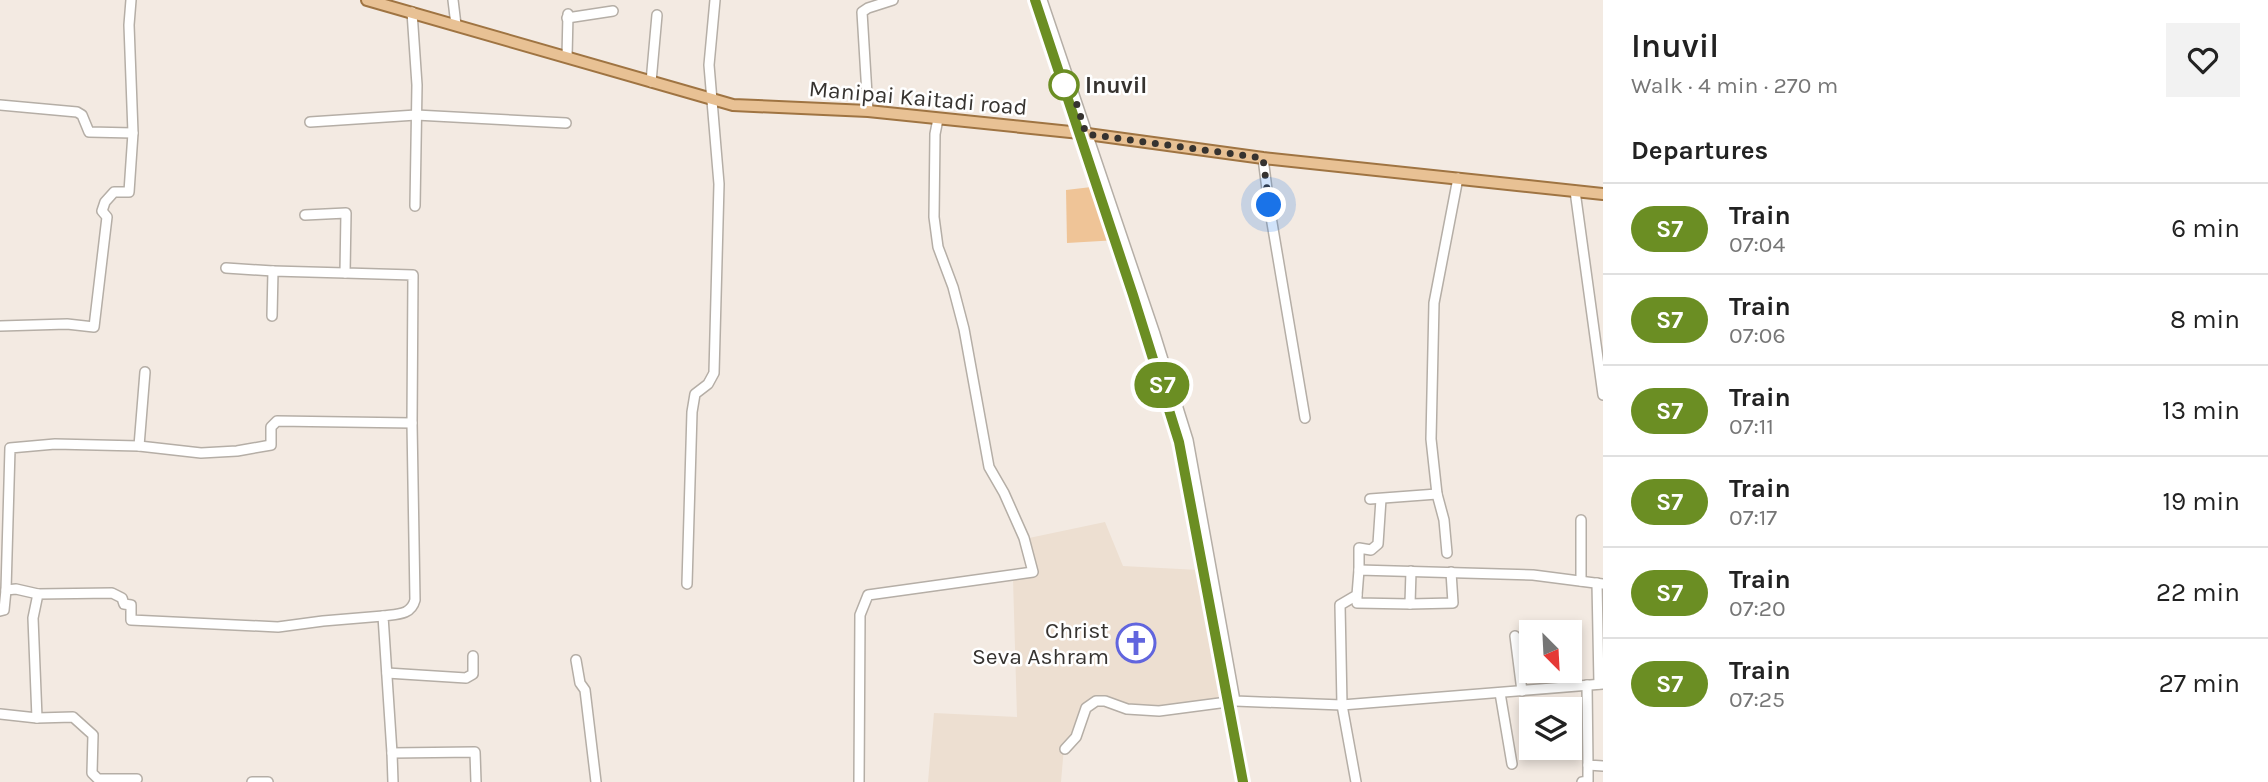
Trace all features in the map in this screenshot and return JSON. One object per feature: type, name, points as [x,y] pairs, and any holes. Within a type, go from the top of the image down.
[{"type":"main road","name":"Manipai Kaitadi road","points":[[367,0],[733,105],[868,111],[937,118],[1086,134],[1263,158],[1603,194]]},
{"type":"street","points":[[0,326],[67,324],[94,327],[107,217],[102,211],[105,202],[114,192],[129,192],[133,133],[130,0]]},
{"type":"street","points":[[453,0],[456,25]]},
{"type":"street","points":[[687,584],[692,412],[695,394],[708,384],[714,373],[719,184],[709,65],[715,0]]},
{"type":"street","points":[[868,111],[862,12],[893,0]]},
{"type":"street","points":[[1042,0],[1188,440],[1235,701]]},
{"type":"street","points":[[567,57],[568,16],[613,11]]},
{"type":"street","points":[[412,12],[417,85],[415,206]]},
{"type":"street","points":[[652,82],[657,15]]},
{"type":"street","points":[[0,105],[77,112],[82,115],[89,132],[133,133]]},
{"type":"street","points":[[310,122],[416,115],[566,122]]},
{"type":"street","points":[[859,782],[860,615],[868,595],[1033,572],[1024,538],[989,467],[964,329],[953,287],[938,247],[934,217],[937,118]]},
{"type":"street","points":[[1263,158],[1305,418]]},
{"type":"street","points":[[1447,554],[1431,439],[1434,303],[1458,178]]},
{"type":"street","points":[[1574,191],[1603,395]]},
{"type":"street","points":[[305,215],[346,213],[345,273]]},
{"type":"street","points":[[6,590],[16,589],[38,594],[112,593],[122,598],[124,604],[131,605],[131,620],[278,627],[383,617],[407,612],[413,608],[414,275],[226,268]]},
{"type":"street","points":[[272,316],[274,271]]},
{"type":"street","points":[[139,446],[145,372]]},
{"type":"street","points":[[0,611],[4,610],[6,590],[5,448],[55,444],[139,446],[201,453],[237,451],[271,445],[271,426],[277,421],[412,423]]},
{"type":"street","points":[[1370,499],[1437,494]]},
{"type":"street","points":[[1381,499],[1378,544],[1371,550],[1359,548],[1357,603],[1453,603],[1451,572]]},
{"type":"street","points":[[1581,520],[1581,581]]},
{"type":"street","points":[[1065,748],[1076,737],[1086,708],[1096,701],[1105,701],[1127,709],[1159,711],[1235,701],[1342,705],[1601,684],[1600,583],[1533,575],[1359,570]]},
{"type":"street","points":[[1410,604],[1411,571]]},
{"type":"street","points":[[37,718],[33,618],[38,594]]},
{"type":"street","points":[[1356,782],[1342,705],[1340,605],[1357,595]]},
{"type":"street","points":[[383,617],[393,782]]},
{"type":"street","points":[[1515,636],[1522,691]]},
{"type":"street","points":[[387,673],[466,678],[473,674],[473,656]]},
{"type":"street","points":[[576,660],[580,683],[585,690],[596,782]]},
{"type":"street","points":[[1582,782],[1588,781],[1587,685]]},
{"type":"street","points":[[1500,693],[1512,764]]},
{"type":"street","points":[[0,714],[37,718],[73,717],[93,736],[92,773],[98,779],[137,779]]},
{"type":"street","points":[[392,753],[475,752],[476,782]]},
{"type":"street","points":[[1588,765],[1603,766]]},
{"type":"street","points":[[252,782],[268,782]]},
{"type":"shaded area","points":[[1100,186],[1118,240],[1067,243],[1066,190]]},
{"type":"shaded area","points":[[1105,522],[1123,566],[1199,570],[1224,701],[1159,709],[1128,708],[1096,700],[1064,747],[1061,782],[928,782],[934,713],[1017,717],[1013,579],[1036,576],[1029,538]]},
{"type":"railway","points":[[1035,0],[1150,346],[1179,442],[1242,782]]},
{"type":"train","name":"S7","points":[[1035,0],[1150,346],[1179,442],[1243,782]]},
{"type":"place","name":"Inuvil","points":[[1064,85]]},
{"type":"place","name":"Christ Seva Ashram","points":[[1136,643]]},
{"type":"route","points":[[1064,85],[1072,89],[1086,134],[1263,158],[1269,205]]}]
